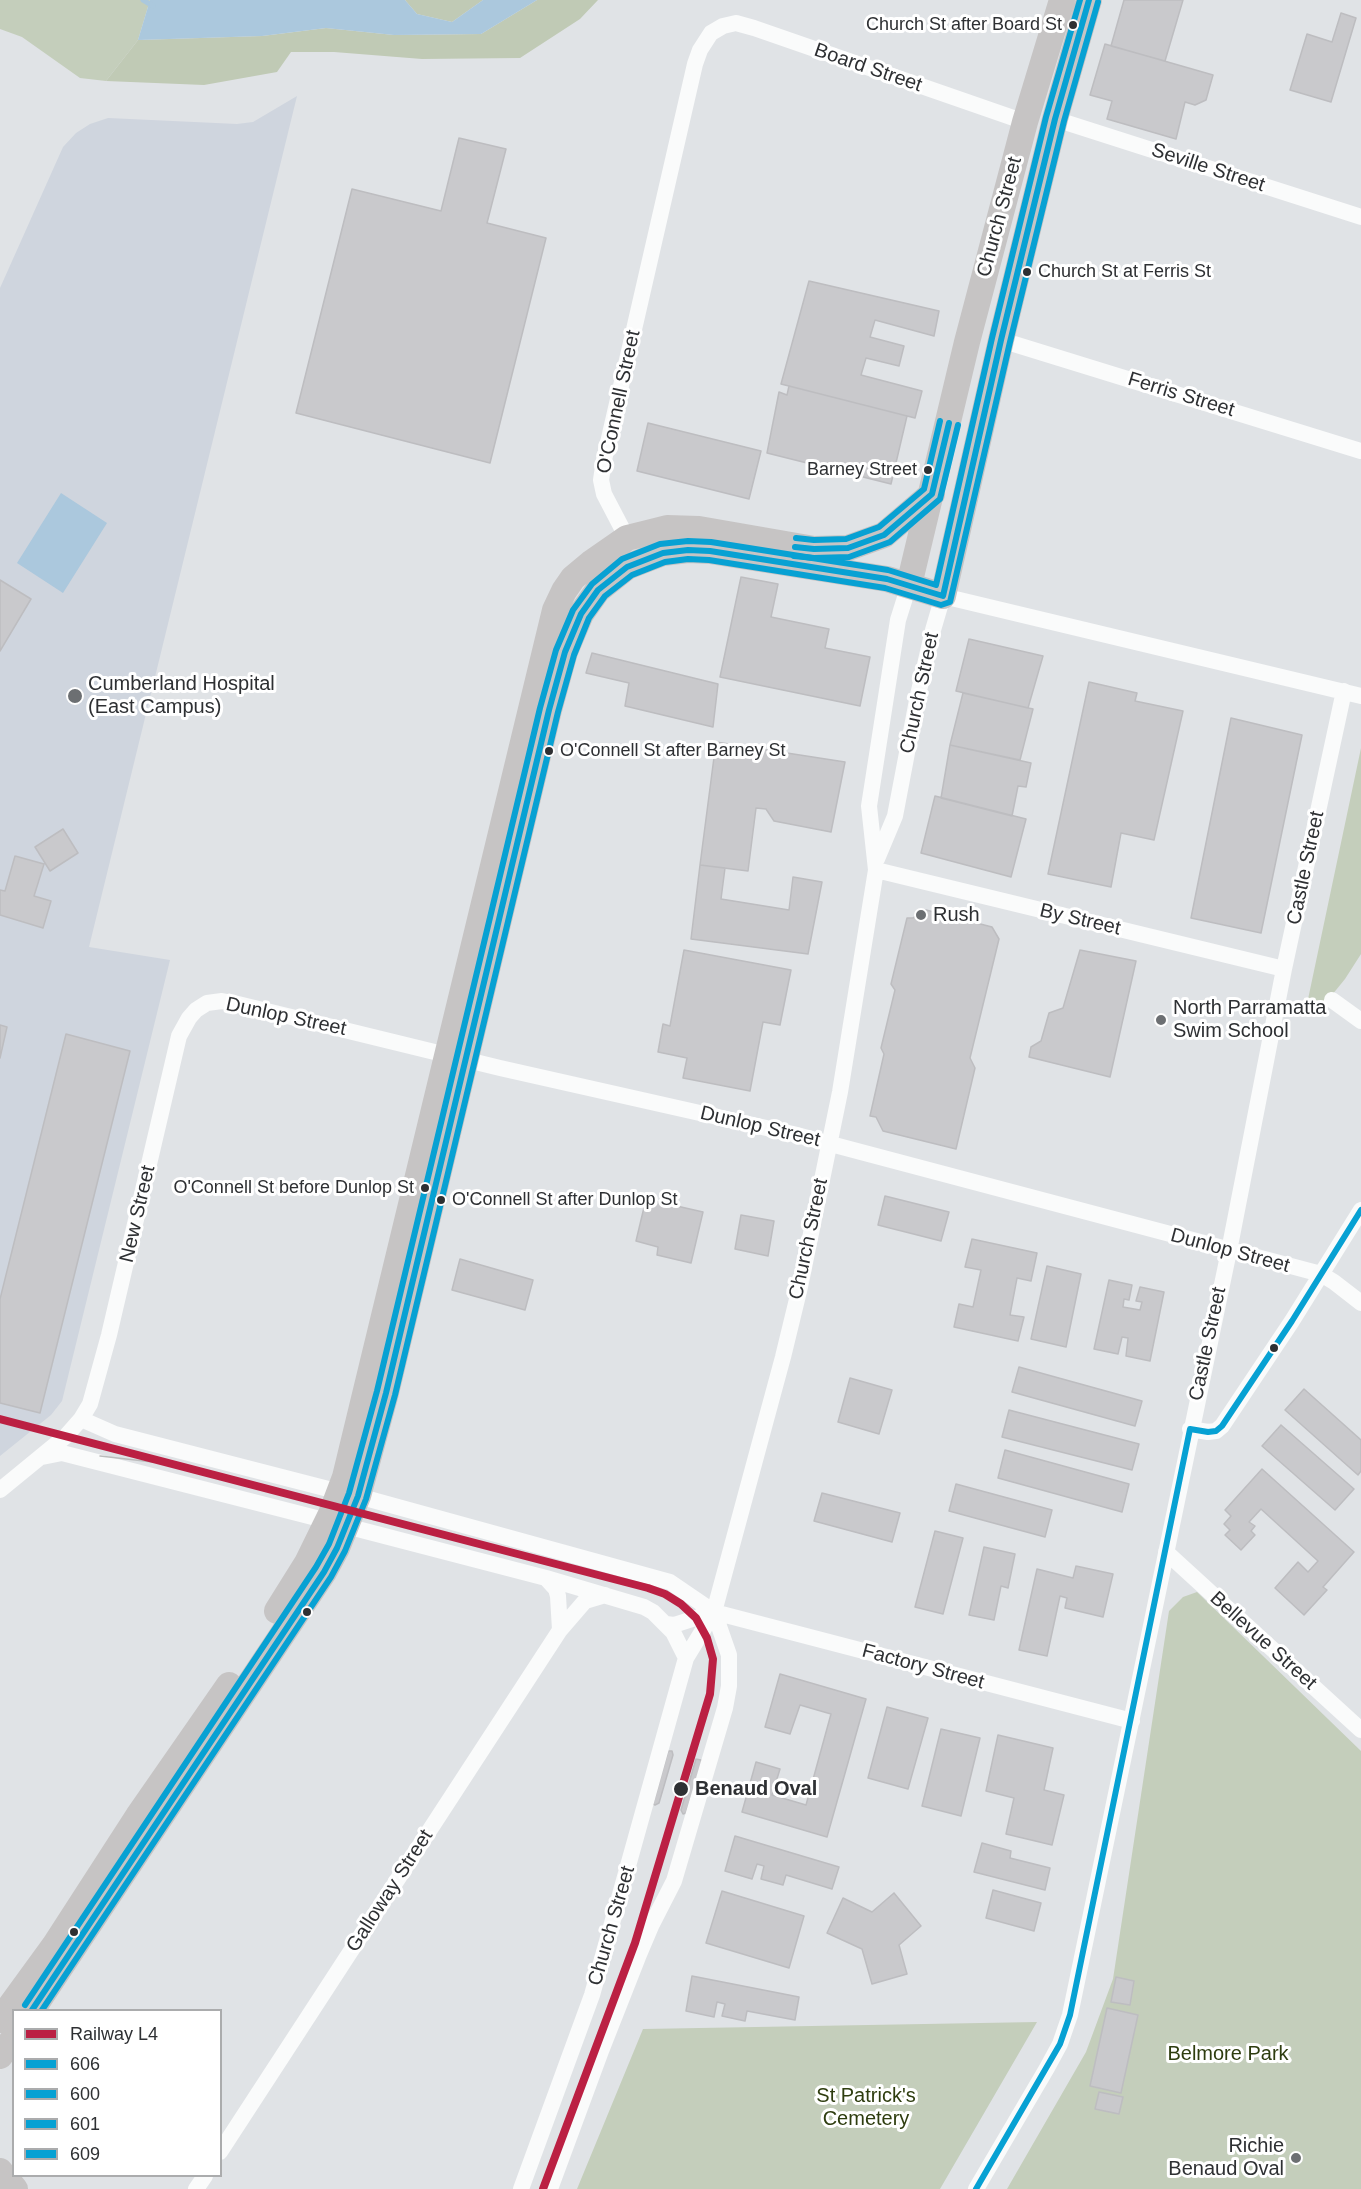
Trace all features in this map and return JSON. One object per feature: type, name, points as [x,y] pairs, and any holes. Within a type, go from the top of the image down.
[{"type":"main road","name":"Church Street","points":[[909,585],[967,342],[1025,122],[1062,0]]},
{"type":"main road","name":"Church Street","points":[[943,596],[1001,340],[1055,119],[1089,0]]},
{"type":"main road","points":[[0,2020],[54,1946],[138,1816],[224,1692],[307,1563],[337,1523],[349,1494],[386,1393],[555,610],[564,591],[573,578],[611,547],[627,538],[667,528],[699,529],[814,549],[848,548],[884,535],[932,494]]},
{"type":"main road","points":[[457,1057],[524,813],[565,652],[581,614],[598,590],[627,567],[640,561],[663,553],[688,550],[710,551],[887,579],[943,596]]},
{"type":"main road","points":[[33,2009],[324,1572],[337,1548],[337,1523]]},
{"type":"main road","points":[[0,2056],[12,2041]]},
{"type":"main road","points":[[0,2171],[15,2189]]},
{"type":"street","name":"Board Street","points":[[711,33],[723,26],[736,23],[754,28],[1025,122]]},
{"type":"street","name":"O'Connell Street","points":[[627,538],[604,494],[601,480],[604,460],[695,64],[700,50],[711,33]]},
{"type":"street","name":"Seville Street","points":[[1055,119],[1361,217]]},
{"type":"street","name":"Ferris Street","points":[[1001,340],[1361,451]]},
{"type":"street","name":"Church Street","points":[[876,865],[869,806],[898,620],[909,585]]},
{"type":"street","points":[[943,596],[1361,696]]},
{"type":"street","name":"Church Street","points":[[521,2189],[592,1995],[686,1658],[714,1612],[783,1357],[800,1287],[840,1092],[876,865],[895,816],[918,695],[943,596]]},
{"type":"street","name":"Castle Street","points":[[976,2189],[1060,2044],[1070,2015],[1132,1721],[1284,969],[1344,691]]},
{"type":"street","name":"By Street","points":[[876,865],[1284,969]]},
{"type":"street","points":[[1332,1000],[1361,1021]]},
{"type":"street","name":"Dunlop Street","points":[[196,1010],[207,1003],[222,1001],[238,1004],[829,1144],[1321,1274]]},
{"type":"street","name":"New Street","points":[[0,1490],[66,1436],[90,1404],[102,1365],[179,1036],[196,1010]]},
{"type":"street","points":[[1190,1429],[1216,1431],[1222,1426],[1361,1210]]},
{"type":"street","points":[[1321,1274],[1361,1303]]},
{"type":"street","name":"Factory Street","points":[[81,1419],[115,1434],[349,1494],[670,1582],[714,1612],[1132,1721]]},
{"type":"street","points":[[42,1457],[55,1453],[76,1456],[605,1595],[649,1610],[666,1624],[681,1645],[686,1658]]},
{"type":"street","name":"Bellevue Street","points":[[1166,1552],[1361,1730]]},
{"type":"street","points":[[546,1578],[556,1589],[558,1596],[560,1630]]},
{"type":"street","name":"Galloway Street","points":[[222,2149],[560,1630],[585,1601],[605,1595]]},
{"type":"street","points":[[666,1624],[674,1625],[714,1612]]},
{"type":"street","name":"Church Street","points":[[550,2189],[626,1988],[652,1924],[674,1881],[725,1708],[729,1686],[729,1655],[714,1612]]},
{"type":"shaded area","name":"Cumberland Hospital (East Campus)","points":[[297,96],[89,947],[170,960],[62,1401],[51,1415],[0,1456],[0,288],[63,147],[76,133],[90,124],[108,118],[237,124],[253,122]]},
{"type":"green space","points":[[0,0],[150,0],[138,40],[106,81],[80,78],[22,37],[0,29]]},
{"type":"green space","points":[[405,0],[483,0],[452,22],[417,14]]},
{"type":"green space","points":[[537,0],[598,0],[580,19],[520,58],[422,59],[334,52],[291,52],[277,72],[204,85],[106,81],[138,40],[262,36],[326,28],[394,35],[481,34]]},
{"type":"green space","points":[[1361,748],[1361,954],[1345,979],[1319,1011],[1307,1004]]},
{"type":"green space","name":"Belmore Park","points":[[1197,1592],[1361,1751],[1361,2189],[1007,2189],[1086,2052],[1113,1979],[1169,1611],[1183,1597]]},
{"type":"green space","name":"St Patrick's Cemetery","points":[[1037,2022],[940,2189],[577,2189],[643,2029]]},
{"type":"water","points":[[150,0],[405,0],[417,14],[452,22],[483,0],[537,0],[481,34],[394,35],[326,28],[262,36],[138,40]]},
{"type":"water","points":[[61,493],[107,523],[63,593],[17,563]]},
{"type":"building","points":[[1124,0],[1183,0],[1165,61],[1111,46]]},
{"type":"building","points":[[1341,13],[1356,18],[1331,102],[1290,90],[1307,34],[1332,42]]},
{"type":"building","points":[[1105,44],[1213,75],[1206,100],[1195,105],[1185,102],[1176,139],[1107,119],[1112,101],[1090,95]]},
{"type":"building","points":[[459,138],[506,149],[487,223],[546,238],[490,463],[296,413],[352,189],[441,211]]},
{"type":"building","points":[[809,281],[939,311],[934,336],[875,320],[870,337],[904,346],[899,366],[866,358],[861,375],[922,391],[915,418],[781,384]]},
{"type":"building","points":[[789,386],[907,416],[891,484],[767,453],[779,392],[787,395]]},
{"type":"building","points":[[648,423],[761,451],[749,499],[637,471]]},
{"type":"building","points":[[741,577],[778,584],[771,617],[829,629],[825,648],[870,657],[860,706],[720,677]]},
{"type":"building","points":[[0,580],[31,599],[0,651]]},
{"type":"building","points":[[969,639],[1043,656],[1028,708],[956,691]]},
{"type":"building","points":[[592,653],[718,684],[713,727],[625,706],[629,683],[586,673]]},
{"type":"building","points":[[1089,682],[1137,693],[1135,701],[1183,711],[1154,840],[1121,833],[1111,887],[1048,874]]},
{"type":"building","points":[[963,693],[1033,709],[1020,760],[950,745]]},
{"type":"building","points":[[1231,718],[1302,735],[1261,933],[1191,918]]},
{"type":"building","points":[[716,742],[845,762],[831,832],[774,821],[766,809],[756,808],[748,871],[700,865]]},
{"type":"building","points":[[950,745],[1031,763],[1026,787],[1018,786],[1012,816],[941,798]]},
{"type":"building","points":[[935,796],[1026,819],[1011,877],[921,853]]},
{"type":"building","points":[[63,829],[78,853],[50,871],[35,847]]},
{"type":"building","points":[[15,856],[44,864],[34,896],[51,901],[43,928],[0,915],[0,890],[5,891]]},
{"type":"building","points":[[700,865],[725,868],[721,899],[789,910],[793,877],[822,882],[808,954],[691,939]]},
{"type":"building","points":[[926,910],[992,927],[999,939],[970,1058],[975,1068],[956,1149],[883,1131],[876,1117],[870,1116],[884,1054],[881,1048],[895,990],[891,984],[907,918],[913,918]]},
{"type":"building","points":[[684,950],[791,970],[780,1025],[763,1022],[750,1091],[683,1078],[687,1058],[658,1052],[663,1024],[670,1026]]},
{"type":"building","points":[[1080,950],[1136,961],[1110,1077],[1029,1057],[1031,1047],[1041,1041],[1049,1013],[1063,1008]]},
{"type":"building","points":[[0,1025],[7,1027],[0,1058]]},
{"type":"building","points":[[66,1034],[130,1051],[40,1413],[0,1403],[0,1299]]},
{"type":"building","points":[[885,1196],[949,1212],[941,1241],[878,1225]]},
{"type":"building","points":[[646,1199],[703,1212],[691,1263],[657,1255],[658,1247],[636,1241]]},
{"type":"building","points":[[741,1215],[774,1221],[768,1256],[735,1249]]},
{"type":"building","points":[[972,1239],[1037,1253],[1031,1281],[1017,1278],[1010,1315],[1024,1317],[1018,1341],[954,1327],[959,1304],[973,1307],[981,1270],[965,1267]]},
{"type":"building","points":[[460,1259],[533,1280],[525,1310],[452,1290]]},
{"type":"building","points":[[1047,1266],[1081,1274],[1066,1347],[1031,1339]]},
{"type":"building","points":[[1109,1280],[1132,1285],[1129,1300],[1124,1299],[1123,1307],[1140,1310],[1142,1302],[1136,1301],[1140,1287],[1164,1292],[1150,1361],[1126,1356],[1128,1338],[1122,1337],[1118,1354],[1094,1349]]},
{"type":"building","points":[[1019,1367],[1142,1401],[1135,1426],[1012,1392]]},
{"type":"building","points":[[850,1378],[892,1390],[879,1434],[838,1422]]},
{"type":"building","points":[[1304,1389],[1361,1440],[1361,1471],[1358,1475],[1285,1410]]},
{"type":"building","points":[[1009,1410],[1139,1444],[1132,1470],[1002,1437]]},
{"type":"building","points":[[1281,1425],[1354,1489],[1335,1510],[1262,1446]]},
{"type":"building","points":[[1005,1450],[1129,1484],[1122,1512],[998,1478]]},
{"type":"building","points":[[1262,1469],[1354,1552],[1323,1587],[1327,1590],[1304,1615],[1275,1588],[1298,1562],[1308,1572],[1318,1561],[1261,1509],[1249,1522],[1255,1526],[1251,1531],[1255,1535],[1241,1550],[1225,1535],[1230,1530],[1224,1524],[1231,1516],[1225,1510]]},
{"type":"building","points":[[956,1484],[1052,1510],[1045,1537],[949,1511]]},
{"type":"building","points":[[822,1493],[900,1513],[892,1542],[814,1521]]},
{"type":"building","points":[[935,1531],[963,1538],[943,1614],[915,1607]]},
{"type":"building","points":[[984,1547],[1015,1554],[1008,1588],[1001,1586],[994,1620],[969,1615]]},
{"type":"building","points":[[1076,1566],[1113,1574],[1103,1617],[1065,1608],[1067,1598],[1060,1596],[1047,1656],[1019,1650],[1037,1569],[1073,1578]]},
{"type":"building","points":[[780,1674],[866,1699],[827,1837],[742,1812],[756,1762],[780,1769],[772,1795],[806,1805],[831,1714],[800,1705],[790,1734],[765,1727]]},
{"type":"building","points":[[887,1707],[928,1718],[908,1789],[868,1778]]},
{"type":"building","points":[[941,1729],[980,1738],[961,1816],[922,1806]]},
{"type":"building","points":[[998,1735],[1053,1748],[1044,1790],[1064,1795],[1052,1845],[1006,1834],[1014,1798],[986,1791]]},
{"type":"building","points":[[668,1751],[672,1751],[673,1755],[659,1803],[655,1805],[653,1804]]},
{"type":"building","points":[[696,1759],[701,1760],[702,1763],[686,1813],[683,1814],[681,1810]]},
{"type":"building","points":[[735,1836],[839,1867],[832,1889],[786,1875],[783,1885],[761,1879],[764,1866],[757,1864],[752,1879],[725,1871]]},
{"type":"building","points":[[982,1843],[1011,1851],[1010,1858],[1050,1868],[1045,1890],[974,1872]]},
{"type":"building","points":[[993,1890],[1041,1903],[1034,1931],[986,1918]]},
{"type":"building","points":[[722,1891],[804,1916],[789,1968],[706,1943]]},
{"type":"building","points":[[894,1893],[921,1926],[899,1945],[907,1974],[872,1984],[862,1949],[827,1933],[843,1898],[872,1912]]},
{"type":"building","points":[[692,1976],[799,1997],[795,2020],[747,2011],[745,2021],[722,2016],[725,2004],[717,2002],[714,2017],[686,2011]]},
{"type":"building","points":[[1116,1977],[1134,1981],[1130,2005],[1111,2002]]},
{"type":"building","points":[[1107,2008],[1138,2015],[1121,2093],[1090,2086]]},
{"type":"building","points":[[1099,2092],[1123,2097],[1119,2114],[1095,2109]]},
{"type":"waterway","points":[[143,0],[153,6]]},
{"type":"tram line","points":[[100,1456],[170,1464]]},
{"type":"rail line","name":"L4","points":[[0,1419],[648,1588],[665,1594],[681,1604],[696,1618],[707,1638],[713,1659],[710,1694],[635,1943],[543,2189]]},
{"type":"transit line","name":"601","points":[[25,2005],[316,1567],[329,1544],[349,1493],[377,1391],[540,708],[556,650],[573,610],[592,584],[622,559],[660,544],[688,541],[711,542],[888,570],[936,585],[992,338],[1046,117],[1080,0]]},
{"type":"transit line","name":"606","points":[[33,2009],[324,1572],[337,1548],[358,1496],[386,1393],[549,710],[565,652],[581,614],[598,590],[627,567],[663,553],[688,550],[710,551],[887,579],[943,596],[1001,340],[1055,119],[1089,0]]},
{"type":"transit line","name":"600","points":[[43,2009],[331,1577],[345,1551],[366,1499],[395,1395],[558,712],[574,655],[589,618],[605,596],[632,575],[665,562],[688,559],[709,560],[885,588],[941,605],[950,602],[1064,121],[1098,2]]},
{"type":"transit line","name":"601","points":[[796,538],[846,539],[879,527],[924,489],[940,421]]},
{"type":"transit line","name":"606","points":[[795,547],[848,548],[884,535],[932,494],[949,423]]},
{"type":"transit line","name":"600","points":[[794,556],[849,557],[890,542],[940,499],[958,425]]},
{"type":"transit line","name":"609","points":[[976,2189],[1060,2044],[1070,2015],[1190,1429],[1208,1432],[1216,1431],[1222,1426],[1292,1321],[1361,1210]]},
{"type":"place","name":"Church St after Board St","points":[[1073,25]]},
{"type":"place","name":"Church St at Ferris St","points":[[1027,272]]},
{"type":"place","name":"Barney Street","points":[[928,470]]},
{"type":"place","name":"Cumberland Hospital (East Campus)","points":[[75,696]]},
{"type":"place","name":"O'Connell St after Barney St","points":[[549,751]]},
{"type":"place","name":"Rush","points":[[921,915]]},
{"type":"place","name":"North Parramatta Swim School","points":[[1161,1020]]},
{"type":"place","name":"O'Connell St before Dunlop St","points":[[425,1188]]},
{"type":"place","name":"O'Connell St after Dunlop St","points":[[441,1200]]},
{"type":"place","name":"Benaud Oval","points":[[681,1789]]},
{"type":"place","name":"Richie Benaud Oval","points":[[1296,2158]]}]
